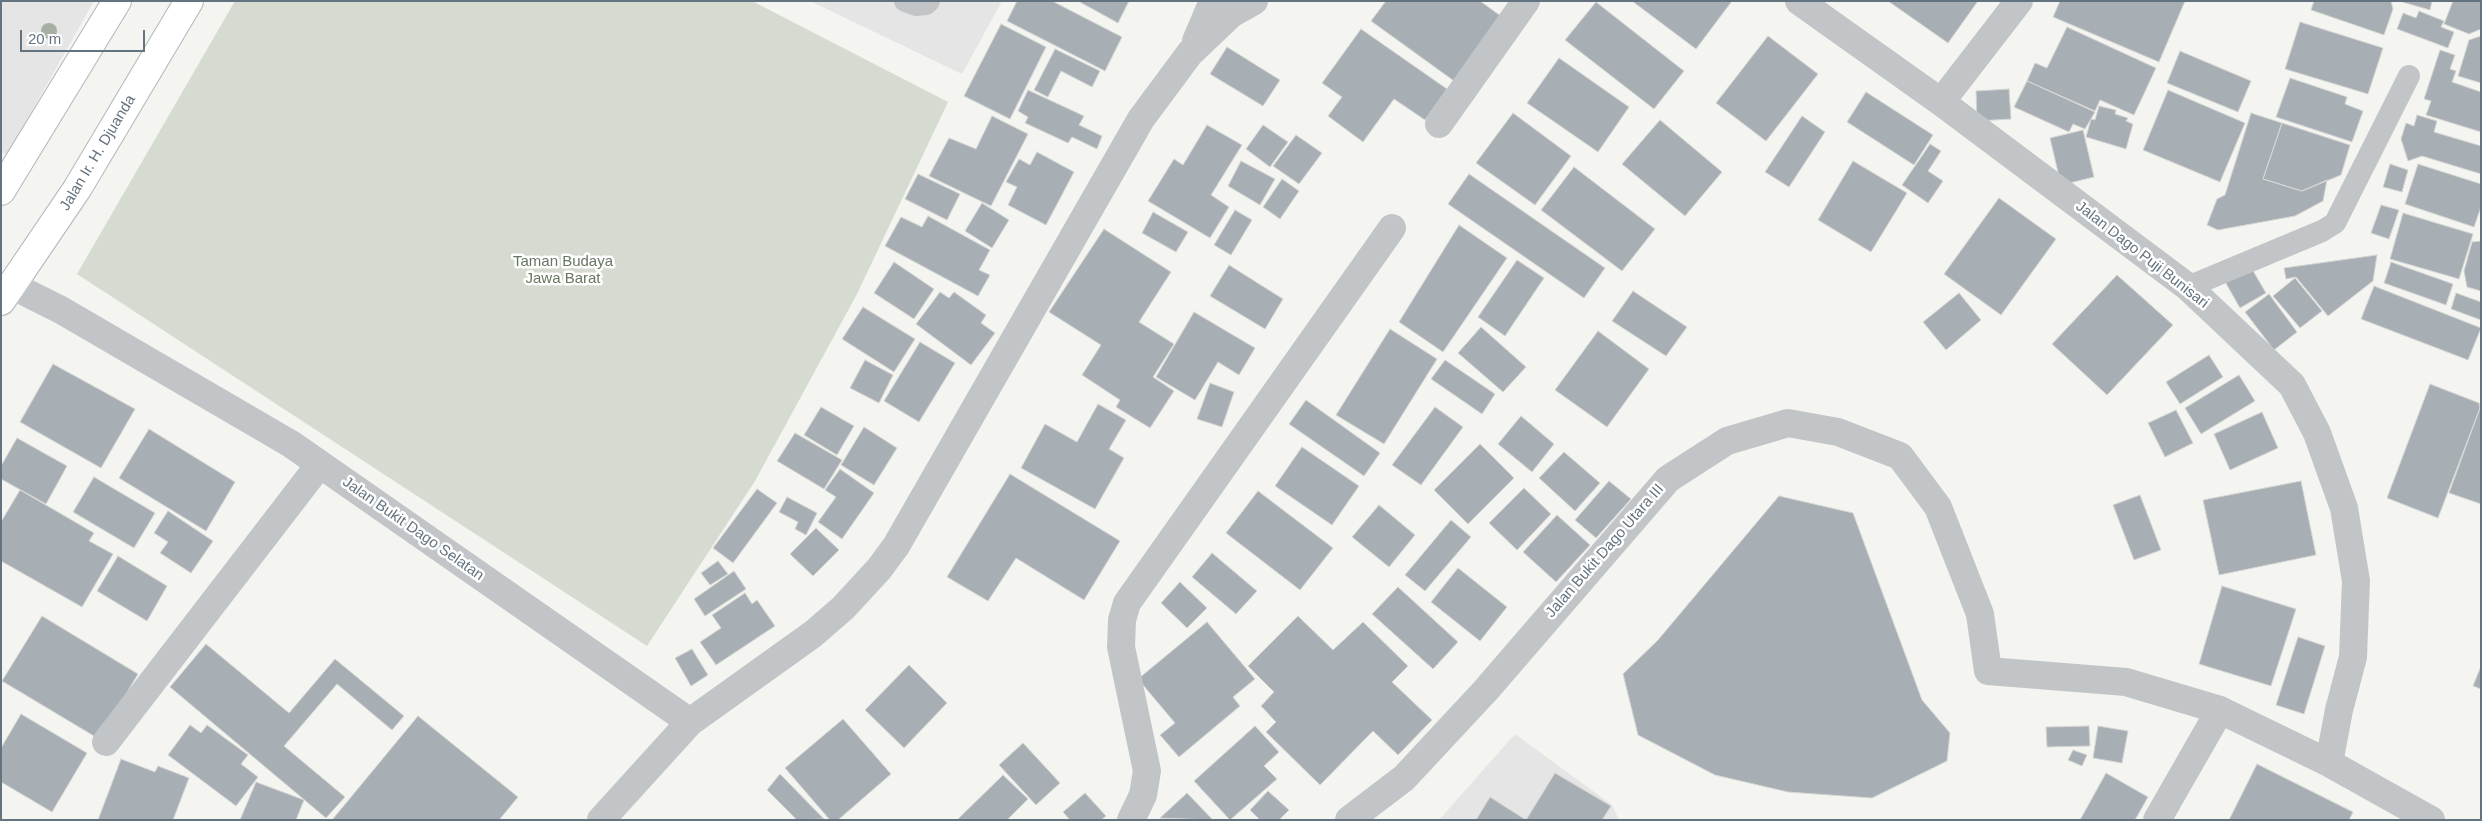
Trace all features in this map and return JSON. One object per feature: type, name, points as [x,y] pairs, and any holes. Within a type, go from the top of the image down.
[{"type":"main road","points":[[1,191],[117,1]]},
{"type":"main road","name":"Jalan Ir. H. Djuanda","points":[[5,288],[77,189],[189,1]]},
{"type":"street","points":[[1190,54],[1213,1]]},
{"type":"street","points":[[601,820],[690,722],[843,608],[896,546],[1142,119],[1190,54],[1232,14],[1254,1]]},
{"type":"street","points":[[1439,124],[1526,1]]},
{"type":"street","name":"Jalan Dago Puji Bunisari","points":[[1799,1],[1941,102],[2188,287],[2292,385],[2317,433],[2344,508],[2356,581],[2353,656],[2339,710],[2329,763]]},
{"type":"street","points":[[1941,102],[2019,1]]},
{"type":"street","points":[[1131,820],[1143,795],[1147,771],[1121,647],[1122,620],[1127,603],[1392,228]]},
{"type":"street","name":"Jalan Bukit Dago Selatan","points":[[5,288],[69,315],[290,444],[690,722]]},
{"type":"street","name":"Jalan Bukit Dago Utara III","points":[[1349,820],[1404,778],[1486,690],[1668,479],[1727,441],[1788,424],[1838,432],[1900,456],[1938,507],[1980,614],[1988,671],[2126,682],[2220,710]]},
{"type":"street","points":[[106,742],[320,464]]},
{"type":"street","points":[[2157,820],[2220,710],[2329,763],[2431,820]]},
{"type":"lane","points":[[905,1],[916,5],[926,4],[929,1]]},
{"type":"lane","points":[[2188,287],[2322,231],[2335,223],[2409,76]]},
{"type":"shaded area","points":[[1,1],[94,1],[7,155],[1,152]]},
{"type":"shaded area","points":[[810,1],[1002,1],[962,74]]},
{"type":"shaded area","points":[[1515,734],[1612,805],[1619,820],[1439,820]]},
{"type":"green space","name":"Taman Budaya Jawa Barat","points":[[235,1],[752,1],[948,102],[857,294],[755,481],[647,646],[77,274]]},
{"type":"building","points":[[1017,1],[1052,1],[1122,37],[1105,71],[1007,21]]},
{"type":"building","points":[[1078,1],[1129,1],[1118,23]]},
{"type":"building","points":[[1386,1],[1480,1],[1509,22],[1461,86],[1371,21]]},
{"type":"building","points":[[1632,1],[1732,1],[1696,49]]},
{"type":"building","points":[[1888,1],[1978,1],[1948,43]]},
{"type":"building","points":[[2060,1],[2185,1],[2159,62],[2053,17]]},
{"type":"building","points":[[2314,1],[2391,1],[2393,9],[2384,35],[2311,10]]},
{"type":"building","points":[[2399,1],[2432,1],[2430,10]]},
{"type":"building","points":[[2453,1],[2481,1],[2481,29],[2469,34],[2444,24]]},
{"type":"building","points":[[1596,2],[1684,71],[1654,109],[1565,40]]},
{"type":"building","points":[[2419,11],[2444,21],[2441,27],[2454,32],[2448,48],[2397,29],[2403,13],[2416,18]]},
{"type":"building","points":[[2300,22],[2383,48],[2368,94],[2285,69]]},
{"type":"building","points":[[1001,24],[1046,47],[1010,119],[964,96]]},
{"type":"building","points":[[2067,27],[2156,68],[2134,115],[2100,100],[2095,111],[2027,81],[2035,63],[2047,68]]},
{"type":"building","points":[[1361,29],[1447,89],[1425,120],[1394,99],[1363,142],[1328,116],[1342,97],[1322,83]]},
{"type":"building","points":[[1768,36],[1818,74],[1766,141],[1716,103]]},
{"type":"building","points":[[2481,36],[2481,83],[2458,76],[2469,40]]},
{"type":"building","points":[[1227,47],[1280,80],[1263,106],[1210,74]]},
{"type":"building","points":[[1055,49],[1100,71],[1092,87],[1061,71],[1048,97],[1034,90]]},
{"type":"building","points":[[2440,50],[2455,55],[2450,69],[2456,71],[2452,82],[2481,92],[2481,132],[2426,115],[2431,101],[2424,99]]},
{"type":"building","points":[[2180,51],[2251,81],[2238,112],[2167,83]]},
{"type":"building","points":[[1559,58],[1629,107],[1598,152],[1527,103]]},
{"type":"building","points":[[2290,78],[2347,97],[2345,104],[2363,111],[2352,142],[2276,117]]},
{"type":"building","points":[[2027,81],[2095,112],[2085,129],[2073,124],[2069,132],[2014,107]]},
{"type":"building","points":[[2009,89],[2011,119],[1977,121],[1976,91]]},
{"type":"building","points":[[1028,90],[1084,116],[1079,125],[1102,136],[1097,149],[1072,137],[1068,143],[1025,123],[1028,117],[1018,111]]},
{"type":"building","points":[[2168,90],[2245,123],[2220,182],[2143,150]]},
{"type":"building","points":[[1866,92],[1933,135],[1914,165],[1847,122]]},
{"type":"building","points":[[2099,106],[2116,110],[2115,114],[2128,118],[2126,121],[2133,124],[2126,149],[2086,137],[2091,119],[2095,120]]},
{"type":"building","points":[[1513,113],[1571,156],[1535,205],[1476,163]]},
{"type":"building","points":[[2251,113],[2282,123],[2263,179],[2302,191],[2327,180],[2323,201],[2295,216],[2218,230],[2207,225],[2217,199],[2225,195]]},
{"type":"building","points":[[2417,115],[2437,121],[2434,132],[2481,146],[2481,174],[2422,156],[2408,161],[2401,139],[2406,123],[2414,126]]},
{"type":"building","points":[[992,116],[1028,134],[991,206],[929,176],[949,138],[976,149]]},
{"type":"building","points":[[1802,116],[1825,132],[1789,187],[1765,172]]},
{"type":"building","points":[[1660,120],[1722,172],[1685,216],[1622,164]]},
{"type":"building","points":[[2282,123],[2350,145],[2341,175],[2302,191],[2263,179]]},
{"type":"building","points":[[1207,125],[1242,145],[1211,195],[1229,207],[1210,238],[1148,201],[1174,159],[1183,165]]},
{"type":"building","points":[[1263,125],[1288,142],[1270,167],[1246,149]]},
{"type":"building","points":[[2083,130],[2094,177],[2061,185],[2050,138]]},
{"type":"building","points":[[1296,135],[1322,153],[1299,184],[1273,166]]},
{"type":"building","points":[[1930,144],[1941,151],[1928,171],[1943,181],[1928,203],[1902,185]]},
{"type":"building","points":[[1037,152],[1074,172],[1046,225],[1008,205],[1017,187],[1006,182],[1019,159],[1030,165]]},
{"type":"building","points":[[1241,161],[1275,179],[1260,205],[1228,186]]},
{"type":"building","points":[[1853,161],[1907,193],[1871,252],[1818,220]]},
{"type":"building","points":[[2390,164],[2408,170],[2402,192],[2383,187]]},
{"type":"building","points":[[2418,164],[2481,184],[2481,207],[2474,227],[2405,204]]},
{"type":"building","points":[[1574,167],[1655,229],[1622,271],[1541,210]]},
{"type":"building","points":[[918,174],[960,194],[947,220],[905,199]]},
{"type":"building","points":[[1469,174],[1605,268],[1584,298],[1448,204]]},
{"type":"building","points":[[1282,179],[1299,191],[1280,219],[1263,207]]},
{"type":"building","points":[[1999,198],[2056,239],[2001,315],[1944,274]]},
{"type":"building","points":[[982,203],[1009,220],[992,248],[965,231]]},
{"type":"building","points":[[2381,205],[2399,210],[2389,239],[2371,233]]},
{"type":"building","points":[[1235,210],[1252,220],[1231,255],[1214,245]]},
{"type":"building","points":[[1153,212],[1188,232],[1176,252],[1142,233]]},
{"type":"building","points":[[2403,213],[2473,234],[2459,279],[2390,259]]},
{"type":"building","points":[[928,216],[990,250],[979,270],[990,275],[978,296],[885,246],[901,217],[922,227]]},
{"type":"building","points":[[1459,225],[1507,258],[1443,352],[1399,322]]},
{"type":"building","points":[[1104,229],[1171,272],[1139,322],[1174,344],[1153,377],[1174,391],[1150,428],[1116,407],[1120,400],[1082,375],[1101,345],[1049,312]]},
{"type":"building","points":[[2481,241],[2481,291],[2467,287],[2464,271],[2472,242]]},
{"type":"building","points":[[2377,255],[2373,281],[2328,316],[2296,277],[2286,279],[2284,268]]},
{"type":"building","points":[[1517,260],[1544,278],[1505,336],[1478,317]]},
{"type":"building","points":[[894,262],[934,289],[914,319],[874,293]]},
{"type":"building","points":[[2391,262],[2453,284],[2446,305],[2384,283]]},
{"type":"building","points":[[2249,264],[2266,293],[2240,308],[2223,278]]},
{"type":"building","points":[[1229,265],[1283,299],[1265,329],[1210,296]]},
{"type":"building","points":[[2117,275],[2173,325],[2107,395],[2052,344]]},
{"type":"building","points":[[2295,278],[2322,311],[2300,328],[2273,296]]},
{"type":"building","points":[[2374,286],[2481,328],[2468,360],[2361,319]]},
{"type":"building","points":[[1633,291],[1687,327],[1666,356],[1612,321]]},
{"type":"building","points":[[940,292],[949,298],[954,292],[986,315],[981,323],[995,333],[971,365],[916,324]]},
{"type":"building","points":[[1959,293],[1981,320],[1946,350],[1923,322]]},
{"type":"building","points":[[2456,293],[2481,302],[2481,320],[2451,309]]},
{"type":"building","points":[[2269,294],[2297,332],[2274,350],[2245,312]]},
{"type":"building","points":[[863,307],[915,339],[894,372],[842,339]]},
{"type":"building","points":[[1194,312],[1255,348],[1239,375],[1218,362],[1195,400],[1156,377]]},
{"type":"building","points":[[1481,327],[1526,367],[1503,392],[1458,353]]},
{"type":"building","points":[[1390,329],[1437,359],[1384,444],[1336,415]]},
{"type":"building","points":[[1598,331],[1649,369],[1607,427],[1555,390]]},
{"type":"building","points":[[920,342],[955,363],[919,422],[884,401]]},
{"type":"building","points":[[2209,355],[2223,377],[2180,404],[2166,382]]},
{"type":"building","points":[[865,360],[893,375],[879,403],[850,388]]},
{"type":"building","points":[[1445,360],[1495,394],[1482,414],[1431,379]]},
{"type":"building","points":[[53,364],[135,409],[101,468],[20,422]]},
{"type":"building","points":[[2239,375],[2255,401],[2201,434],[2185,408]]},
{"type":"building","points":[[1210,383],[1234,392],[1222,427],[1197,419]]},
{"type":"building","points":[[2430,384],[2479,403],[2480,408],[2438,518],[2387,498]]},
{"type":"building","points":[[1306,400],[1380,453],[1364,476],[1289,424]]},
{"type":"building","points":[[1098,404],[1126,420],[1109,449],[1124,458],[1095,509],[1021,468],[1045,424],[1077,442]]},
{"type":"building","points":[[821,407],[854,426],[837,455],[804,435]]},
{"type":"building","points":[[1435,407],[1463,427],[1421,485],[1392,465]]},
{"type":"building","points":[[2481,408],[2481,504],[2449,493]]},
{"type":"building","points":[[2176,410],[2193,443],[2165,457],[2148,423]]},
{"type":"building","points":[[2262,412],[2278,448],[2230,470],[2214,434]]},
{"type":"building","points":[[1521,416],[1554,444],[1532,472],[1498,444]]},
{"type":"building","points":[[864,427],[897,448],[874,485],[841,465]]},
{"type":"building","points":[[149,429],[235,482],[206,531],[119,478]]},
{"type":"building","points":[[795,433],[842,460],[824,489],[777,461]]},
{"type":"building","points":[[17,438],[67,466],[46,504],[1,479],[1,466]]},
{"type":"building","points":[[1480,444],[1514,478],[1468,524],[1434,490]]},
{"type":"building","points":[[1302,447],[1359,486],[1332,525],[1275,486]]},
{"type":"building","points":[[1564,452],[1600,483],[1575,511],[1539,478]]},
{"type":"building","points":[[840,469],[874,493],[842,539],[818,522],[836,497],[825,490]]},
{"type":"building","points":[[1010,474],[1120,541],[1084,600],[1016,558],[988,601],[947,577]]},
{"type":"building","points":[[94,477],[155,513],[134,548],[73,512]]},
{"type":"building","points":[[1609,481],[1631,499],[1596,538],[1575,520]]},
{"type":"building","points":[[2301,481],[2316,555],[2219,575],[2203,500]]},
{"type":"building","points":[[1524,488],[1551,514],[1517,550],[1489,523]]},
{"type":"building","points":[[757,489],[777,503],[733,563],[713,548]]},
{"type":"building","points":[[20,490],[94,533],[89,541],[113,554],[82,607],[1,561],[1,522]]},
{"type":"building","points":[[1258,491],[1333,548],[1300,590],[1226,533]]},
{"type":"building","points":[[2140,495],[2161,550],[2134,560],[2113,505]]},
{"type":"building","points":[[1779,496],[1853,513],[1922,700],[1950,733],[1947,761],[1872,798],[1788,792],[1715,775],[1638,735],[1623,674],[1658,640]]},
{"type":"building","points":[[787,497],[817,513],[806,535],[795,529],[798,522],[779,512]]},
{"type":"building","points":[[1379,505],[1415,535],[1389,567],[1352,537]]},
{"type":"building","points":[[168,511],[213,541],[191,573],[160,553],[168,542],[154,533]]},
{"type":"building","points":[[1557,515],[1590,545],[1556,582],[1523,552]]},
{"type":"building","points":[[1451,520],[1471,537],[1425,591],[1405,575]]},
{"type":"building","points":[[816,528],[839,550],[813,576],[790,554]]},
{"type":"building","points":[[1212,553],[1257,591],[1236,614],[1192,577]]},
{"type":"building","points":[[118,556],[167,586],[147,621],[97,591]]},
{"type":"building","points":[[718,561],[728,574],[710,585],[701,573]]},
{"type":"building","points":[[1458,568],[1507,607],[1480,641],[1431,602]]},
{"type":"building","points":[[734,571],[746,589],[705,616],[694,599]]},
{"type":"building","points":[[1180,582],[1207,608],[1187,628],[1161,603]]},
{"type":"building","points":[[2222,586],[2296,609],[2271,686],[2199,664]]},
{"type":"building","points":[[1398,587],[1458,642],[1433,669],[1372,614]]},
{"type":"building","points":[[745,593],[752,604],[757,600],[775,626],[716,665],[700,642],[721,628],[712,615]]},
{"type":"building","points":[[42,616],[138,674],[99,739],[2,681]]},
{"type":"building","points":[[1298,616],[1333,650],[1363,622],[1408,666],[1392,682],[1432,720],[1398,755],[1373,731],[1320,785],[1266,732],[1276,722],[1261,706],[1274,692],[1248,666]]},
{"type":"building","points":[[1207,622],[1255,679],[1233,697],[1240,706],[1179,757],[1160,735],[1175,723],[1138,679]]},
{"type":"building","points":[[2298,637],[2325,646],[2304,714],[2276,705]]},
{"type":"building","points":[[206,644],[289,713],[335,659],[404,716],[392,730],[337,684],[284,746],[345,797],[326,818],[170,687]]},
{"type":"building","points":[[692,649],[708,675],[691,686],[675,658]]},
{"type":"building","points":[[909,665],[947,703],[904,748],[865,710]]},
{"type":"building","points":[[2481,666],[2481,689],[2473,686]]},
{"type":"building","points":[[21,714],[87,753],[52,812],[1,782],[1,748]]},
{"type":"building","points":[[418,716],[518,797],[499,820],[332,820]]},
{"type":"building","points":[[843,719],[891,774],[838,820],[830,820],[785,768]]},
{"type":"building","points":[[190,725],[201,733],[207,725],[248,755],[241,764],[258,777],[236,806],[168,755]]},
{"type":"building","points":[[1255,726],[1279,752],[1264,766],[1277,779],[1230,820],[1194,781]]},
{"type":"building","points":[[2089,726],[2090,746],[2047,747],[2046,727]]},
{"type":"building","points":[[2098,726],[2128,731],[2122,763],[2093,758]]},
{"type":"building","points":[[1023,743],[1060,783],[1036,805],[999,765]]},
{"type":"building","points":[[2073,750],[2087,755],[2082,766],[2068,760]]},
{"type":"building","points":[[121,759],[155,772],[158,766],[189,778],[173,820],[98,820]]},
{"type":"building","points":[[2257,764],[2353,812],[2349,820],[2229,820]]},
{"type":"building","points":[[1555,773],[1611,806],[1602,820],[1526,820]]},
{"type":"building","points":[[2106,773],[2148,797],[2135,820],[2080,820]]},
{"type":"building","points":[[780,774],[824,819],[797,820],[767,790]]},
{"type":"building","points":[[1003,775],[1028,799],[1007,820],[957,820]]},
{"type":"building","points":[[256,782],[304,800],[296,820],[240,820]]},
{"type":"building","points":[[1268,791],[1289,810],[1279,820],[1260,820],[1250,810]]},
{"type":"building","points":[[1085,793],[1106,816],[1101,820],[1070,820],[1063,812]]},
{"type":"building","points":[[1187,793],[1213,820],[1160,818]]},
{"type":"building","points":[[1490,797],[1526,820],[1476,820]]}]
